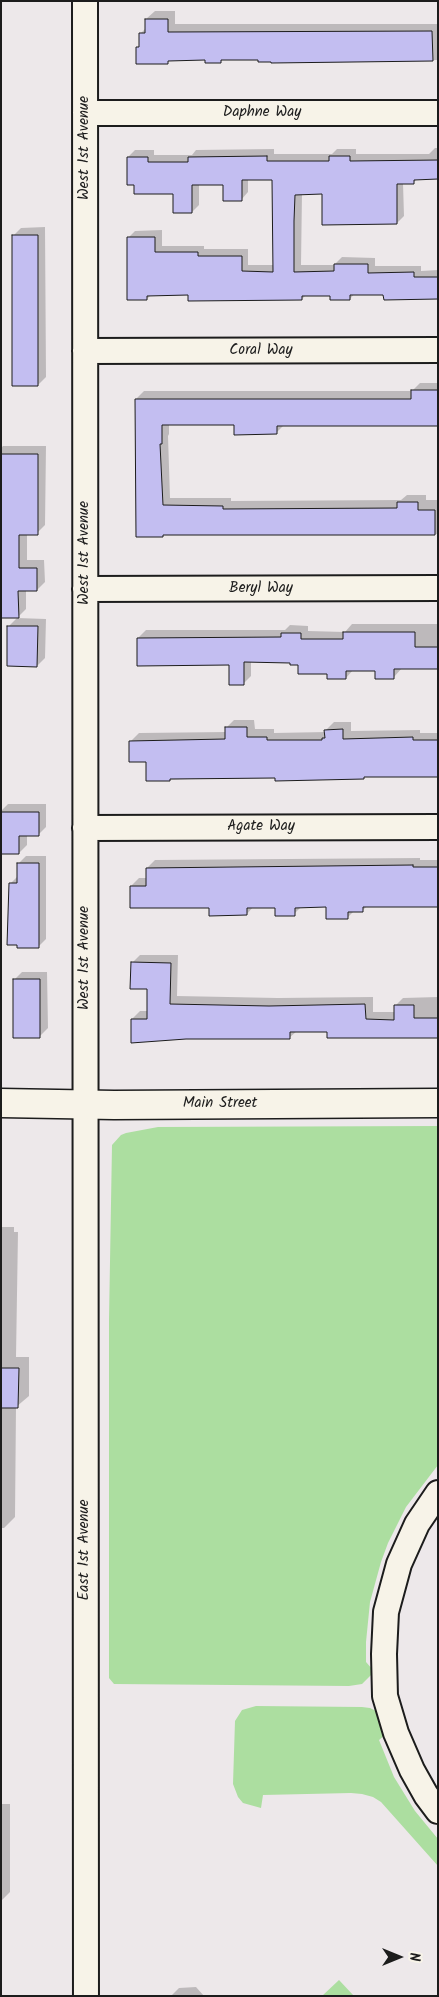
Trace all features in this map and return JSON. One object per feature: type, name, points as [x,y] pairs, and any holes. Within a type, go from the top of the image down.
[{"type":"main road","name":"Main Street","points":[[1,1103],[85,1105],[438,1103]]},
{"type":"street","name":"West 1st Avenue","points":[[85,1],[85,1105]]},
{"type":"street","name":"Daphne Way","points":[[85,113],[438,112]]},
{"type":"street","name":"Coral Way","points":[[85,351],[438,350]]},
{"type":"street","name":"Beryl Way","points":[[85,589],[438,588]]},
{"type":"street","name":"Agate Way","points":[[85,828],[438,827]]},
{"type":"street","name":"East 1st Avenue","points":[[85,1105],[86,1996]]},
{"type":"street","points":[[438,1493],[417,1524],[399,1564],[386,1612],[384,1654],[385,1696],[396,1733],[412,1770],[426,1796],[438,1811]]},
{"type":"green space","points":[[438,1126],[438,1465],[406,1507],[381,1562],[370,1602],[366,1642],[366,1662],[373,1670],[372,1674],[362,1684],[349,1686],[114,1684],[109,1678],[109,1320],[112,1145],[121,1135],[126,1133],[158,1127]]},
{"type":"green space","points":[[256,1706],[362,1707],[376,1711],[380,1715],[385,1735],[379,1740],[394,1777],[415,1811],[438,1839],[438,1866],[381,1802],[373,1797],[351,1793],[263,1795],[261,1808],[243,1803],[238,1797],[233,1784],[235,1721],[242,1710]]},
{"type":"green space","points":[[339,1980],[354,1996],[322,1996]]},
{"type":"building","points":[[145,19],[168,19],[168,32],[432,31],[433,61],[271,63],[258,62],[258,60],[221,60],[221,63],[205,63],[205,60],[168,61],[168,64],[136,64],[136,47],[139,47],[139,33],[145,33]]},
{"type":"building","points":[[267,156],[267,161],[329,161],[329,156],[350,156],[350,161],[438,160],[438,179],[414,180],[414,184],[397,184],[397,224],[322,225],[322,194],[295,195],[294,272],[334,271],[334,264],[368,264],[368,273],[414,272],[414,277],[438,277],[438,299],[384,300],[383,295],[350,295],[350,300],[330,300],[330,296],[302,296],[302,300],[188,301],[188,295],[147,296],[147,300],[127,300],[127,237],[155,237],[155,252],[198,252],[198,256],[242,256],[242,271],[273,272],[272,180],[242,180],[242,201],[223,201],[223,185],[192,185],[192,213],[173,213],[173,194],[134,194],[134,185],[127,185],[127,157],[148,157],[148,162],[188,162],[188,157]]},
{"type":"building","points":[[12,235],[38,235],[38,386],[12,386]]},
{"type":"building","points":[[411,390],[438,390],[438,426],[277,426],[277,434],[234,435],[234,425],[162,425],[162,444],[160,444],[163,505],[223,506],[223,509],[397,508],[397,502],[418,502],[418,510],[435,510],[435,535],[163,535],[163,537],[136,537],[135,399],[411,399]]},
{"type":"building","points":[[1,454],[38,454],[38,535],[19,535],[19,568],[37,568],[37,591],[18,591],[19,618],[1,618]]},
{"type":"building","points":[[7,626],[38,626],[37,667],[7,666]]},
{"type":"building","points":[[343,632],[415,632],[415,647],[438,647],[438,669],[394,669],[394,679],[375,679],[375,671],[346,671],[346,679],[327,679],[327,674],[298,674],[298,665],[290,665],[290,663],[244,662],[244,685],[229,685],[229,665],[137,666],[137,638],[281,637],[281,633],[301,633],[301,639],[343,639]]},
{"type":"building","points":[[225,727],[247,727],[247,737],[267,737],[267,740],[322,740],[322,738],[325,738],[324,730],[343,729],[343,739],[413,737],[413,740],[438,740],[438,777],[364,777],[364,779],[275,781],[275,778],[146,781],[146,762],[129,762],[129,741],[225,739]]},
{"type":"building","points":[[1,812],[39,812],[39,836],[19,836],[19,854],[1,854]]},
{"type":"building","points":[[17,863],[39,863],[39,948],[17,948],[17,945],[7,945],[9,883],[17,883]]},
{"type":"building","points":[[413,865],[413,867],[438,867],[438,907],[363,907],[363,912],[348,912],[348,919],[326,919],[326,907],[295,908],[295,916],[275,916],[275,908],[247,908],[247,915],[209,916],[209,908],[130,908],[130,886],[146,886],[146,868]]},
{"type":"building","points":[[131,962],[171,963],[170,1004],[269,1006],[365,1004],[366,1019],[394,1020],[394,1005],[414,1005],[414,1018],[438,1018],[438,1038],[327,1038],[327,1032],[290,1032],[290,1039],[186,1039],[131,1043],[131,1019],[147,1019],[147,989],[130,989]]},
{"type":"building","points":[[13,979],[40,979],[40,1038],[13,1038]]},
{"type":"building","points":[[1,1368],[19,1368],[18,1408],[1,1408]]}]
